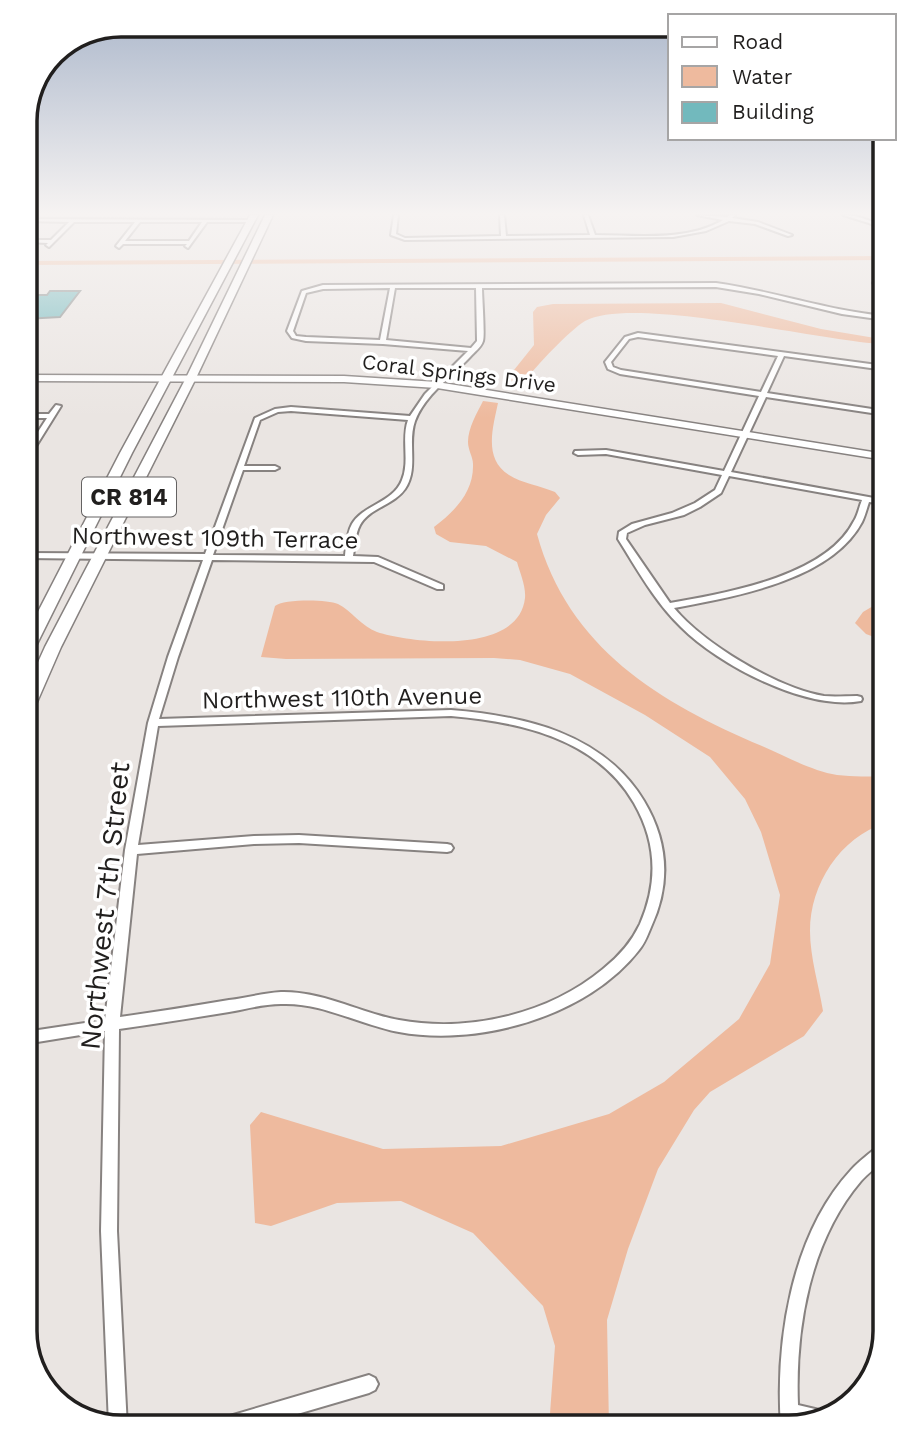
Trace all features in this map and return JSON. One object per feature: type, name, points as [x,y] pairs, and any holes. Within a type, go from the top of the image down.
[{"type":"main road","name":"CR 814","points":[[37,628],[218,283]]},
{"type":"main road","name":"CR 814","points":[[37,684],[236,283]]},
{"type":"main road","name":"Coral Springs Drive","points":[[37,369],[168,374]]},
{"type":"main road","name":"Coral Springs Drive","points":[[37,378],[193,374],[441,382],[873,448]]},
{"type":"main road","name":"Coral Springs Drive","points":[[747,431],[873,455]]},
{"type":"street","points":[[761,290],[771,284]]},
{"type":"street","points":[[474,349],[383,342],[306,340],[294,337],[290,331],[304,292],[312,288],[393,286],[716,285],[761,290],[848,314],[873,317]]},
{"type":"street","points":[[383,342],[393,286]]},
{"type":"street","points":[[349,557],[359,520],[401,490],[409,475],[407,445],[413,418],[441,382],[480,341],[480,286]]},
{"type":"street","points":[[873,366],[638,335],[627,338],[608,362],[610,368],[620,372],[873,411]]},
{"type":"street","points":[[782,354],[718,491],[700,504],[677,515],[632,526],[623,532],[622,539],[667,606],[684,626],[711,646],[775,681],[824,699],[857,699]]},
{"type":"street","points":[[37,438],[58,406]]},
{"type":"street","name":"Northwest 7th Street","points":[[117,1415],[108,1231],[112,1023],[131,850],[153,723],[257,419],[266,413],[304,410],[413,418]]},
{"type":"street","points":[[37,416],[51,416]]},
{"type":"street","points":[[578,453],[606,452],[873,500]]},
{"type":"street","points":[[240,468],[275,468]]},
{"type":"street","points":[[667,606],[758,587],[792,574],[825,555],[845,539],[858,523],[866,499]]},
{"type":"street","name":"Northwest 109th Terrace","points":[[37,555],[375,559],[440,587]]},
{"type":"street","name":"Northwest 110th Avenue","points":[[37,1036],[282,998],[325,1004],[384,1023],[427,1031],[474,1028],[518,1018],[564,1002],[608,973],[636,944],[653,910],[661,877],[659,845],[646,812],[626,782],[598,757],[569,740],[528,724],[490,716],[451,713],[153,723]]},
{"type":"street","points":[[131,850],[254,839],[447,848]]},
{"type":"street","points":[[790,1415],[792,1329],[810,1253],[837,1200],[873,1160]]},
{"type":"street","points":[[264,1415],[369,1384]]},
{"type":"water","points":[[721,303],[821,329],[873,338],[873,343],[684,316],[609,314],[585,321],[553,349],[524,382],[506,380],[534,345],[533,312],[537,307],[553,304]]},
{"type":"water","points":[[483,401],[498,403],[492,442],[493,452],[501,468],[519,480],[555,492],[560,498],[546,515],[537,534],[551,574],[571,609],[595,640],[623,667],[688,711],[799,763],[837,775],[873,776],[873,828],[841,851],[822,880],[811,913],[810,941],[823,1011],[804,1036],[710,1092],[694,1110],[658,1169],[628,1249],[607,1320],[609,1415],[550,1415],[555,1346],[543,1306],[473,1233],[401,1201],[337,1203],[271,1226],[255,1223],[250,1125],[261,1112],[383,1149],[501,1146],[609,1114],[664,1082],[739,1019],[770,964],[780,895],[761,832],[745,799],[710,757],[645,715],[570,674],[520,660],[261,657],[275,606],[287,602],[332,602],[377,632],[415,640],[485,637],[505,629],[518,616],[525,593],[517,562],[486,546],[450,542],[436,534],[434,527],[456,507],[467,492],[473,464],[468,437]]},
{"type":"water","points":[[873,606],[873,637],[866,634],[855,623],[863,612]]},
{"type":"building","points":[[50,291],[80,291],[60,317],[37,318],[37,295],[47,295]]}]
